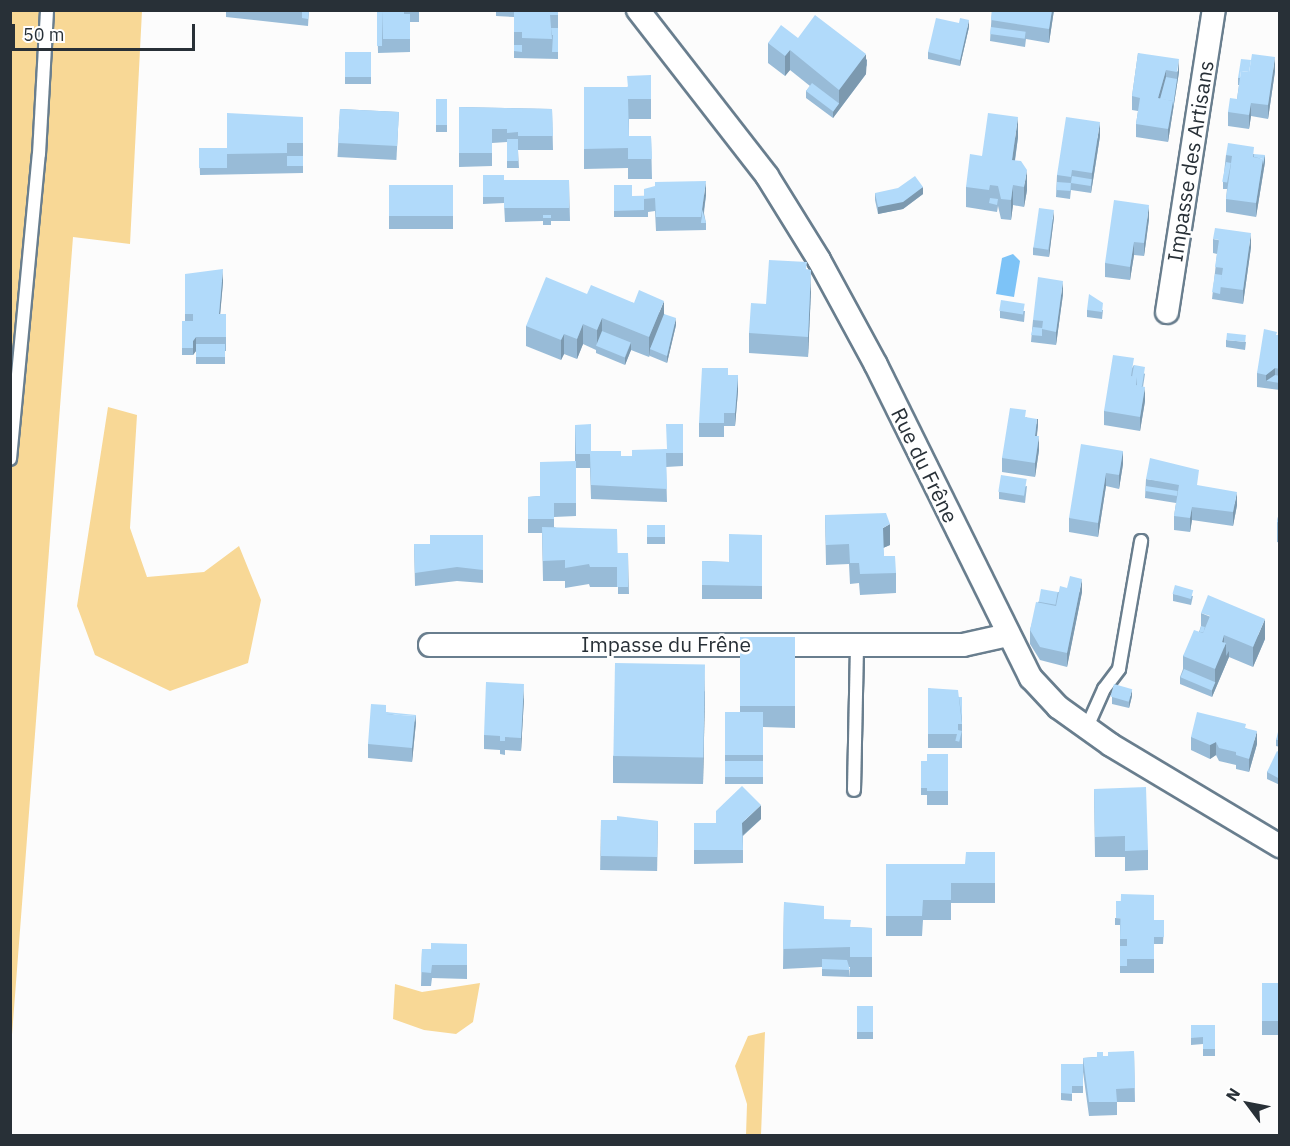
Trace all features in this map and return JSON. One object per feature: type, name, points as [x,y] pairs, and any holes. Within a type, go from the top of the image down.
[{"type":"street","name":"Rue du Frêne","points":[[638,10],[766,176],[819,260],[876,365],[1031,678],[1058,707],[1087,727],[1280,846]]},
{"type":"street","name":"Impasse des Artisans","points":[[1167,312],[1214,10]]},
{"type":"street","name":"Impasse du Frêne","points":[[430,645],[963,645],[1008,635]]},
{"type":"lane","points":[[10,459],[39,154],[46,10]]},
{"type":"lane","points":[[1087,727],[1104,689],[1119,669],[1141,541]]},
{"type":"lane","points":[[854,790],[857,645]]},
{"type":"shaded area","points":[[11,11],[142,11],[130,244],[73,237],[11,1048]]},
{"type":"shaded area","points":[[108,407],[137,415],[130,528],[147,577],[204,572],[239,546],[261,600],[248,663],[170,691],[95,655],[77,606]]},
{"type":"shaded area","points":[[480,983],[473,1022],[456,1034],[424,1030],[393,1019],[395,984],[422,992]]},
{"type":"shaded area","points":[[765,1032],[761,1135],[746,1135],[747,1104],[735,1066],[748,1036]]},
{"type":"water","points":[[1013,254],[1020,261],[1014,297],[996,294],[1002,258]]},
{"type":"building","points":[[302,10],[309,10],[308,19],[302,18]]},
{"type":"building","points":[[377,10],[382,10],[382,46],[377,46]]},
{"type":"building","points":[[382,10],[404,10],[404,14],[410,14],[410,39],[383,39]]},
{"type":"building","points":[[514,10],[558,10],[558,15],[550,15],[552,39],[522,38],[522,32],[514,32]]},
{"type":"building","points":[[992,10],[1052,10],[1049,29],[991,20]]},
{"type":"building","points":[[815,15],[866,54],[839,90],[790,50],[785,56],[768,43],[781,25],[798,38]]},
{"type":"building","points":[[936,18],[959,23],[960,18],[969,20],[960,60],[928,52]]},
{"type":"building","points":[[991,27],[1026,32],[1025,39],[990,34]]},
{"type":"building","points":[[551,28],[558,28],[558,52],[552,52]]},
{"type":"building","points":[[514,45],[522,45],[522,52],[514,51]]},
{"type":"building","points":[[345,52],[371,52],[371,77],[345,77]]},
{"type":"building","points":[[1138,53],[1179,59],[1177,72],[1166,70],[1158,98],[1173,101],[1168,129],[1136,124],[1140,98],[1132,96]]},
{"type":"building","points":[[1252,54],[1275,57],[1268,105],[1251,103],[1249,115],[1228,112],[1230,98],[1237,99],[1241,71],[1249,72]]},
{"type":"building","points":[[1241,59],[1251,60],[1249,72],[1241,71],[1240,78],[1238,78]]},
{"type":"building","points":[[651,75],[651,99],[628,99],[629,136],[651,136],[652,159],[628,159],[628,148],[584,149],[584,87],[628,87],[627,76]]},
{"type":"building","points":[[1166,77],[1177,79],[1173,107],[1173,101],[1160,99]]},
{"type":"building","points":[[812,83],[839,103],[833,111],[806,91]]},
{"type":"building","points":[[436,99],[447,99],[447,125],[436,125]]},
{"type":"building","points":[[459,107],[552,109],[553,136],[518,136],[518,132],[507,133],[507,129],[492,129],[492,153],[459,153]]},
{"type":"building","points":[[340,109],[399,112],[397,146],[338,143]]},
{"type":"building","points":[[227,113],[303,117],[303,143],[287,143],[287,153],[227,154]]},
{"type":"building","points":[[988,113],[1018,117],[1012,160],[1021,161],[1027,170],[1024,187],[1013,185],[1011,200],[1001,199],[998,186],[990,185],[989,190],[966,187],[970,154],[982,156]]},
{"type":"building","points":[[1066,117],[1100,122],[1092,173],[1072,170],[1071,177],[1057,175]]},
{"type":"building","points":[[507,139],[518,139],[518,161],[507,161]]},
{"type":"building","points":[[1228,143],[1254,147],[1253,157],[1263,159],[1256,203],[1226,199],[1232,156],[1226,155]]},
{"type":"building","points":[[199,148],[227,148],[227,168],[199,168]]},
{"type":"building","points":[[1254,154],[1265,155],[1263,165],[1263,159],[1254,157]]},
{"type":"building","points":[[287,156],[303,156],[303,166],[287,166]]},
{"type":"building","points":[[1226,162],[1231,163],[1227,183],[1222,182]]},
{"type":"building","points":[[483,175],[504,175],[504,197],[483,197]]},
{"type":"building","points":[[915,176],[923,187],[903,202],[878,207],[875,193],[898,188]]},
{"type":"building","points":[[1072,176],[1092,179],[1091,186],[1071,183]]},
{"type":"building","points":[[504,180],[569,180],[569,208],[504,208]]},
{"type":"building","points":[[706,181],[701,217],[656,217],[655,198],[644,199],[644,189],[655,186],[655,182]]},
{"type":"building","points":[[1057,182],[1071,183],[1070,191],[1056,190]]},
{"type":"building","points":[[389,185],[453,185],[453,216],[389,216]]},
{"type":"building","points":[[614,185],[632,185],[632,196],[644,196],[644,210],[614,211]]},
{"type":"building","points":[[990,198],[998,199],[997,205],[989,203]]},
{"type":"building","points":[[1114,200],[1149,205],[1144,243],[1134,242],[1130,267],[1105,263]]},
{"type":"building","points":[[1039,208],[1054,210],[1048,250],[1033,248]]},
{"type":"building","points":[[702,209],[706,223],[701,223]]},
{"type":"building","points":[[543,215],[551,215],[551,218],[543,218]]},
{"type":"building","points":[[1215,228],[1251,233],[1243,290],[1220,287],[1223,268],[1215,267],[1219,240],[1213,239]]},
{"type":"building","points":[[769,260],[807,262],[806,269],[811,270],[808,337],[749,333],[751,303],[766,304]]},
{"type":"building","points":[[223,269],[219,314],[226,314],[226,337],[196,337],[193,341],[193,314],[185,314],[185,274]]},
{"type":"building","points":[[1215,274],[1222,275],[1220,294],[1212,292]]},
{"type":"building","points":[[546,277],[587,294],[591,285],[634,303],[639,290],[664,301],[649,337],[602,318],[597,330],[583,324],[577,339],[564,334],[561,340],[526,326]]},
{"type":"building","points":[[1038,277],[1063,281],[1056,332],[1042,329],[1043,321],[1033,320]]},
{"type":"building","points":[[1089,294],[1103,303],[1102,312],[1087,310]]},
{"type":"building","points":[[1001,300],[1025,304],[1023,315],[999,311]]},
{"type":"building","points":[[664,314],[676,318],[667,356],[650,349]]},
{"type":"building","points":[[182,321],[193,321],[193,348],[182,348]]},
{"type":"building","points":[[1033,327],[1042,328],[1042,336],[1031,335]]},
{"type":"building","points":[[1264,329],[1280,335],[1280,369],[1275,368],[1266,375],[1257,373]]},
{"type":"building","points":[[602,331],[631,343],[625,357],[596,346]]},
{"type":"building","points":[[1227,333],[1246,335],[1245,342],[1226,340]]},
{"type":"building","points":[[196,344],[225,344],[225,357],[196,357]]},
{"type":"building","points":[[1113,355],[1134,358],[1131,376],[1137,377],[1136,385],[1145,387],[1140,417],[1104,411]]},
{"type":"building","points":[[1134,365],[1145,367],[1142,386],[1137,386],[1137,377],[1132,377]]},
{"type":"building","points":[[702,368],[728,368],[728,377],[738,377],[735,413],[724,413],[724,423],[699,423]]},
{"type":"building","points":[[1275,375],[1280,376],[1280,383],[1266,381]]},
{"type":"building","points":[[1010,408],[1026,410],[1025,417],[1037,419],[1035,436],[1039,436],[1035,463],[1002,458]]},
{"type":"building","points":[[591,424],[591,451],[621,451],[621,456],[632,456],[632,450],[667,449],[666,424],[683,424],[683,453],[666,453],[667,489],[591,485],[590,454],[576,454],[575,425]]},
{"type":"building","points":[[1081,444],[1123,451],[1119,475],[1106,473],[1098,523],[1069,518]]},
{"type":"building","points":[[1150,458],[1199,470],[1197,485],[1237,492],[1233,512],[1192,507],[1190,518],[1174,516],[1179,485],[1146,479]]},
{"type":"building","points":[[576,461],[576,503],[554,503],[554,519],[528,519],[528,497],[540,496],[540,462]]},
{"type":"building","points":[[1001,475],[1027,479],[1024,496],[998,492]]},
{"type":"building","points":[[1146,486],[1178,491],[1177,496],[1145,491]]},
{"type":"building","points":[[1280,506],[1280,523],[1277,522]]},
{"type":"building","points":[[886,513],[890,524],[883,528],[884,556],[895,556],[896,573],[860,574],[859,563],[850,563],[849,544],[826,545],[825,515]]},
{"type":"building","points":[[647,525],[665,525],[665,537],[647,537]]},
{"type":"building","points":[[542,527],[617,529],[618,567],[590,567],[589,564],[565,568],[565,560],[543,561]]},
{"type":"building","points":[[729,534],[762,535],[762,586],[702,585],[702,561],[729,562]]},
{"type":"building","points":[[430,535],[483,535],[483,570],[457,567],[415,573],[414,544],[430,544]]},
{"type":"building","points":[[617,553],[628,553],[628,587],[617,587]]},
{"type":"building","points":[[1070,576],[1082,579],[1067,653],[1040,647],[1030,630],[1036,602],[1056,606],[1060,586],[1067,588]]},
{"type":"building","points":[[1175,585],[1193,590],[1191,599],[1173,594]]},
{"type":"building","points":[[1041,589],[1058,592],[1055,605],[1039,602]]},
{"type":"building","points":[[1208,595],[1265,619],[1253,647],[1224,635],[1222,642],[1226,643],[1215,669],[1183,656],[1194,630],[1203,633],[1210,616],[1201,613]]},
{"type":"building","points":[[1201,626],[1205,627],[1203,633],[1200,632]]},
{"type":"building","points":[[740,637],[795,637],[795,706],[740,706]]},
{"type":"building","points":[[615,663],[705,665],[703,758],[613,756]]},
{"type":"building","points":[[1184,669],[1215,682],[1212,691],[1180,677]]},
{"type":"building","points":[[486,682],[524,684],[521,738],[505,737],[505,741],[500,741],[500,736],[484,735]]},
{"type":"building","points":[[1114,684],[1132,689],[1129,702],[1110,696]]},
{"type":"building","points":[[928,688],[958,690],[962,724],[958,724],[958,734],[928,734]]},
{"type":"building","points":[[959,697],[962,697],[962,720]]},
{"type":"building","points":[[371,704],[386,705],[386,714],[415,716],[412,748],[368,744]]},
{"type":"building","points":[[386,712],[416,715],[415,723],[415,716],[386,714]]},
{"type":"building","points":[[725,712],[763,712],[763,755],[725,755]]},
{"type":"building","points":[[1197,712],[1246,724],[1245,728],[1257,731],[1249,759],[1236,755],[1236,752],[1219,748],[1216,742],[1210,745],[1191,737]]},
{"type":"building","points":[[958,730],[962,731],[959,742],[955,741]]},
{"type":"building","points":[[1280,732],[1280,740],[1276,740]]},
{"type":"building","points":[[1277,751],[1280,753],[1280,779],[1267,772]]},
{"type":"building","points":[[927,754],[948,754],[948,791],[927,791]]},
{"type":"building","points":[[725,761],[763,761],[763,777],[725,777]]},
{"type":"building","points":[[921,761],[927,761],[927,788],[921,788]]},
{"type":"building","points":[[742,786],[761,805],[742,823],[743,850],[694,850],[694,823],[716,823],[716,811]]},
{"type":"building","points":[[1146,787],[1148,850],[1125,851],[1125,836],[1095,837],[1094,789]]},
{"type":"building","points":[[617,816],[658,821],[657,857],[601,856],[601,820],[617,820]]},
{"type":"building","points":[[966,852],[995,852],[995,883],[951,883],[951,900],[923,900],[922,916],[886,916],[886,864],[965,864]]},
{"type":"building","points":[[1121,894],[1154,895],[1154,959],[1127,959],[1127,939],[1120,939]]},
{"type":"building","points":[[1116,901],[1121,901],[1121,918],[1116,918]]},
{"type":"building","points":[[784,902],[824,906],[824,919],[851,920],[850,927],[872,928],[872,957],[850,957],[850,947],[783,949]]},
{"type":"building","points":[[1154,920],[1164,920],[1164,937],[1154,937]]},
{"type":"building","points":[[431,943],[467,944],[467,965],[432,965],[431,973],[421,972],[422,949],[431,949]]},
{"type":"building","points":[[1120,946],[1127,946],[1127,966],[1120,966]]},
{"type":"building","points":[[822,959],[847,960],[850,970],[822,969]]},
{"type":"building","points":[[1262,983],[1280,983],[1280,1021],[1262,1021]]},
{"type":"building","points":[[857,1006],[873,1006],[873,1032],[857,1032]]},
{"type":"building","points":[[1191,1025],[1215,1025],[1215,1049],[1203,1049],[1203,1037],[1191,1038]]},
{"type":"building","points":[[1134,1051],[1135,1088],[1116,1089],[1117,1102],[1089,1102],[1083,1058],[1097,1057],[1097,1052],[1103,1052],[1103,1056],[1108,1056],[1108,1052]]},
{"type":"building","points":[[1061,1064],[1083,1064],[1083,1086],[1072,1086],[1072,1094],[1061,1093]]}]
